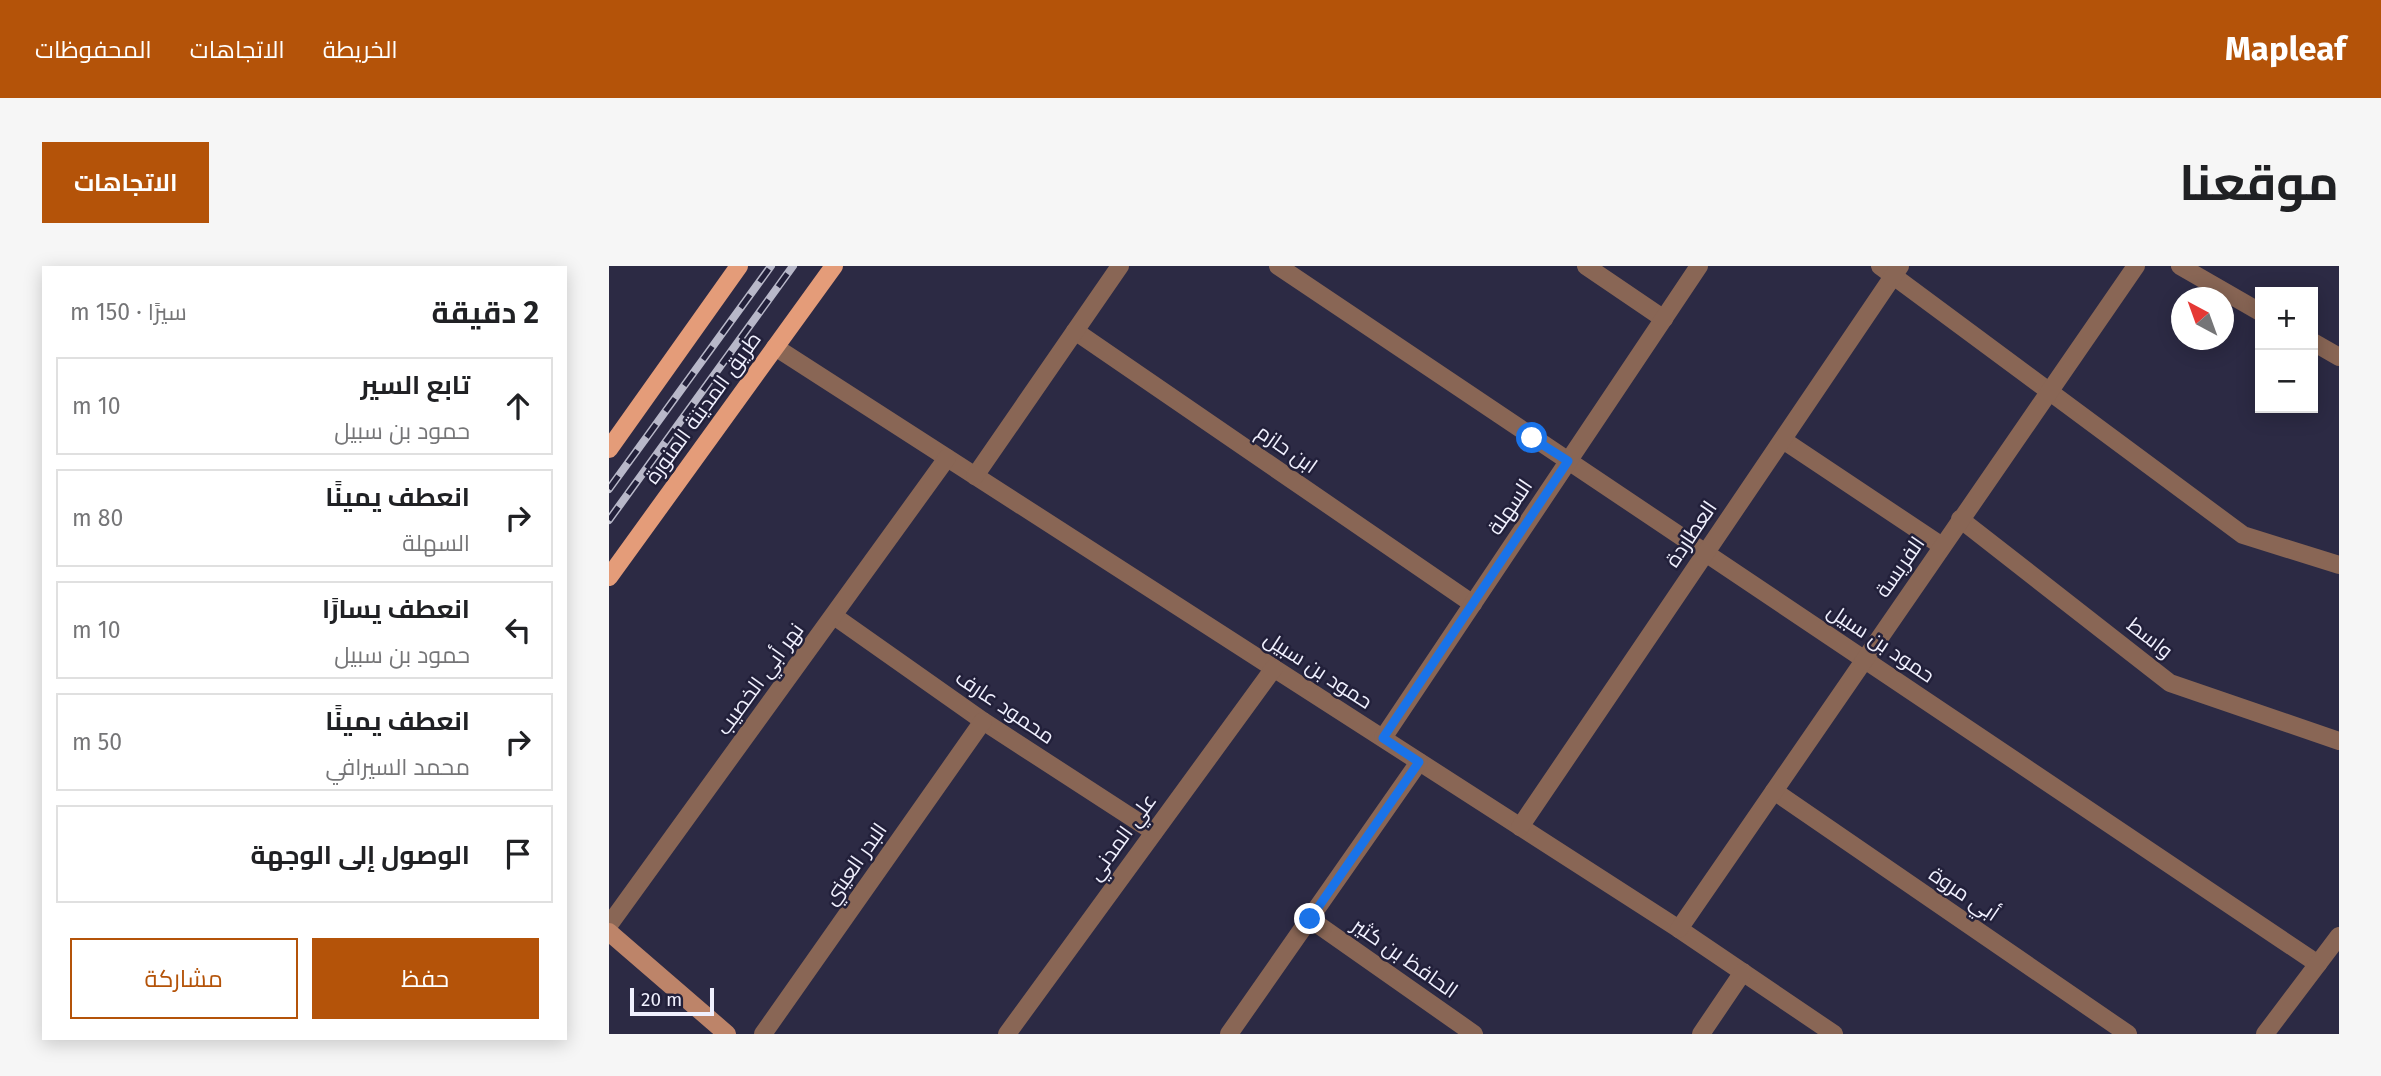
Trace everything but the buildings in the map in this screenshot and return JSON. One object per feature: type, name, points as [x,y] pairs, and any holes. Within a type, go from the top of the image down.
[{"type":"main road","points":[[609,449],[739,266]]},
{"type":"main road","name":"طريق المدينة المنورة","points":[[609,577],[834,266]]},
{"type":"main road","points":[[609,932],[725,1033]]},
{"type":"street","points":[[975,476],[1120,266]]},
{"type":"street","name":"حمود بن سبيل","points":[[1278,266],[2318,964]]},
{"type":"street","points":[[1586,266],[1664,318]]},
{"type":"street","name":"السهلة","points":[[1383,738],[1699,266]]},
{"type":"street","name":"الفريسة","points":[[1679,929],[2136,266]]},
{"type":"street","points":[[2180,266],[2255,309]]},
{"type":"street","points":[[1891,269],[2243,535],[2339,565]]},
{"type":"street","name":"العطاردة","points":[[1520,827],[1783,440],[1891,269]]},
{"type":"street","name":"ابن حازم","points":[[1075,331],[1473,604]]},
{"type":"street","points":[[2318,345],[2339,357]]},
{"type":"street","name":"حمود بن سبيل","points":[[775,347],[1679,929],[1834,1034]]},
{"type":"street","points":[[1783,440],[1942,546]]},
{"type":"street","name":"نهر أبي الخصيب","points":[[609,925],[947,458]]},
{"type":"street","name":"واسط","points":[[1960,519],[2170,683],[2339,741]]},
{"type":"street","name":"محمود عارف","points":[[834,616],[983,721],[1154,832]]},
{"type":"street","name":"علي المدني","points":[[1008,1034],[1274,668]]},
{"type":"street","name":"البدر العيني","points":[[763,1034],[983,721]]},
{"type":"street","points":[[1229,1034],[1419,762]]},
{"type":"street","name":"أبي مروة","points":[[1774,791],[2128,1034]]},
{"type":"street","name":"الحافظ بن كثير","points":[[1310,919],[1450,1027],[1474,1034]]},
{"type":"street","points":[[2265,1034],[2339,936]]},
{"type":"street","points":[[1701,1034],[1743,972]]},
{"type":"railway","points":[[609,489],[771,266]]},
{"type":"railway","points":[[609,520],[793,266]]},
{"type":"route","points":[[1310,919],[1419,762],[1383,738],[1568,461],[1532,438]]}]
